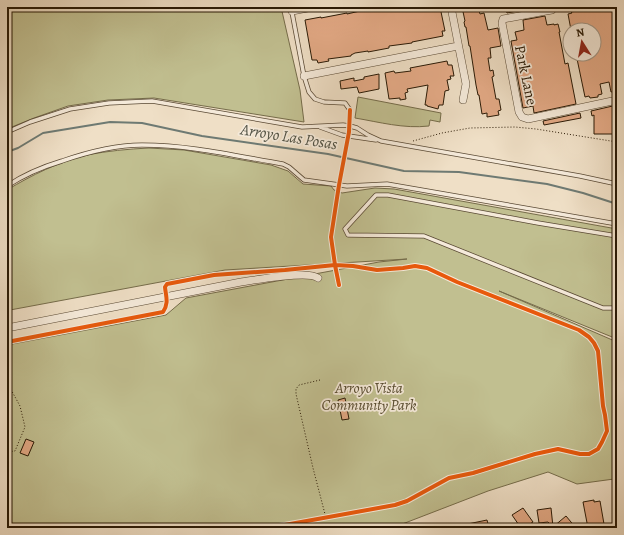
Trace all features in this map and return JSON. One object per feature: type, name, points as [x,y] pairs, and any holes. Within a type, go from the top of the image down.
[{"type":"street","points":[[292,9],[314,7]]},
{"type":"street","points":[[451,7],[466,84],[464,100]]},
{"type":"street","name":"Park Lane","points":[[554,7],[552,10],[504,19],[502,23],[519,112],[522,117],[528,119],[617,100]]},
{"type":"street","points":[[304,76],[458,46]]},
{"type":"street","points":[[7,328],[270,277],[307,274],[315,275],[318,278]]},
{"type":"lane","points":[[292,9],[304,76],[309,92],[315,99],[324,102],[345,103],[350,110]]},
{"type":"lane","points":[[7,132],[30,122],[70,109],[108,103],[152,101],[302,127],[350,126],[357,128],[368,136],[381,141]]},
{"type":"lane","points":[[318,126],[342,135],[580,176],[617,184]]},
{"type":"lane","points":[[7,186],[38,169],[79,155],[114,147],[141,145],[185,147],[283,164],[289,167],[304,180],[347,186],[387,184],[617,224]]},
{"type":"lane","points":[[617,236],[388,195],[376,195],[345,229],[348,235],[424,236],[603,308],[617,308]]},
{"type":"path","points":[[401,145],[442,133],[470,128],[515,127],[617,142]]},
{"type":"path","points":[[7,369],[10,386],[20,406],[25,427],[14,451],[7,452]]},
{"type":"path","points":[[320,380],[299,385],[296,389],[296,394],[326,518]]},
{"type":"path","points":[[318,519],[334,517]]},
{"type":"green space","points":[[7,7],[281,7],[300,90],[304,122],[154,98],[108,100],[68,106],[7,129]]},
{"type":"green space","points":[[358,97],[441,113],[440,122],[430,120],[429,126],[410,127],[355,118]]},
{"type":"green space","name":"Arroyo Vista Community Park","points":[[149,148],[184,150],[271,165],[288,171],[303,184],[331,186],[334,190],[342,193],[375,188],[394,189],[617,229],[617,339],[499,291],[617,342],[617,478],[577,484],[548,472],[488,491],[392,528],[7,528],[7,345],[166,315],[186,298],[379,262],[407,259],[225,270],[7,311],[7,190],[26,179],[76,158],[110,151]]},
{"type":"building","points":[[376,7],[389,7],[390,9],[398,7],[440,7],[445,31],[442,31],[443,36],[412,43],[389,46],[389,48],[368,52],[355,53],[351,56],[328,59],[329,61],[318,63],[317,60],[312,60],[305,20],[347,14]]},
{"type":"building","points":[[462,7],[478,7],[480,14],[484,13],[488,30],[498,28],[501,46],[490,48],[491,58],[488,58],[490,71],[493,70],[494,76],[492,77],[496,99],[499,99],[501,110],[498,111],[499,115],[487,117],[487,113],[482,114]]},
{"type":"building","points":[[520,7],[540,7],[507,13],[506,10]]},
{"type":"building","points":[[612,7],[617,35],[617,91],[611,92],[609,82],[600,84],[602,94],[598,95],[598,97],[590,98],[589,96],[585,97],[578,62],[602,62],[602,22],[570,22],[568,14],[572,13],[571,12]]},
{"type":"building","points":[[545,16],[547,25],[558,24],[562,48],[562,62],[565,62],[565,64],[568,63],[576,104],[534,113],[533,106],[523,108],[511,41],[517,40],[515,32],[524,30],[523,20]]},
{"type":"building","points":[[447,61],[448,65],[452,65],[454,76],[450,76],[451,79],[447,80],[449,90],[445,91],[443,105],[439,105],[438,109],[425,105],[428,85],[407,89],[408,92],[405,93],[406,99],[389,99],[385,73],[394,71],[395,73],[411,71],[410,68]]},
{"type":"building","points":[[379,74],[379,89],[359,93],[357,87],[341,89],[340,81],[354,78],[354,81]]},
{"type":"building","points":[[617,105],[617,134],[594,134],[594,115],[592,116],[591,111]]},
{"type":"building","points":[[580,113],[581,118],[544,125],[543,121]]},
{"type":"building","points":[[345,398],[349,419],[342,420],[338,400]]},
{"type":"building","points":[[26,439],[34,442],[28,456],[20,453]]},
{"type":"building","points":[[594,500],[594,502],[600,501],[604,524],[600,525],[600,528],[588,528],[583,502]]},
{"type":"building","points":[[523,508],[533,522],[521,528],[512,515]]},
{"type":"building","points":[[551,508],[553,527],[548,522],[539,523],[537,510]]},
{"type":"building","points":[[566,516],[576,528],[552,528]]},
{"type":"building","points":[[487,520],[489,528],[458,528],[458,526]]},
{"type":"waterway","name":"Arroyo Las Posas","points":[[7,152],[18,148],[43,133],[110,122],[142,123],[202,136],[328,154],[404,171],[459,172],[547,184],[583,193],[617,204]]},
{"type":"cycle path","points":[[339,285],[331,237],[349,132],[350,110]]},
{"type":"cycle path","points":[[7,342],[163,312],[167,303],[165,287],[167,284],[214,275],[335,265],[377,270],[415,266],[427,268],[457,282],[579,330],[589,337],[594,343],[598,351],[607,431],[598,449],[589,454],[580,454],[558,449],[535,454],[473,473],[449,478],[407,501],[395,505],[279,526],[246,528]]}]
